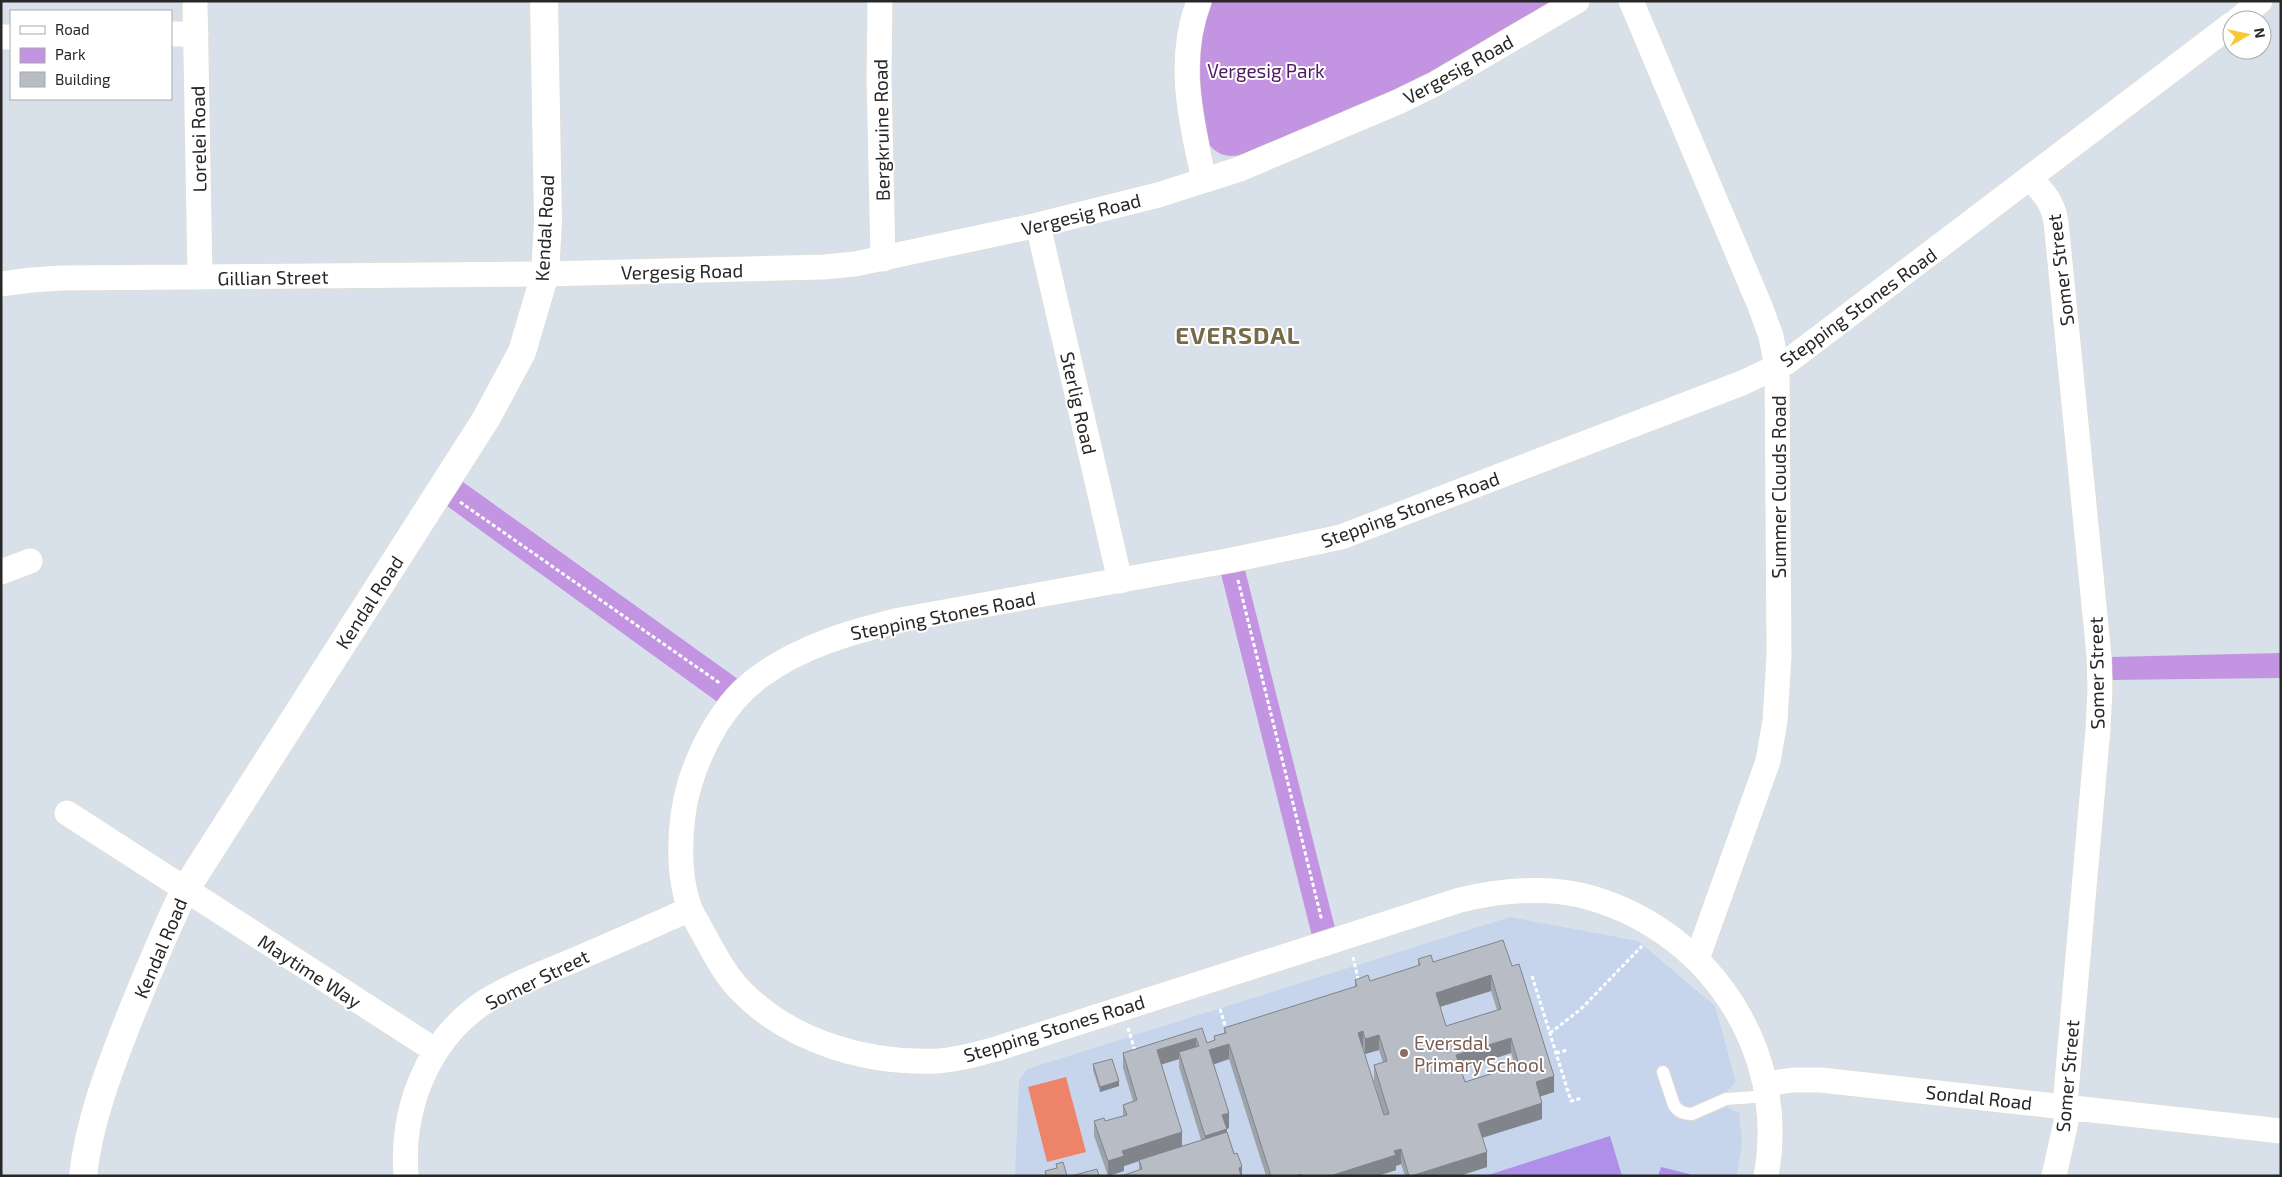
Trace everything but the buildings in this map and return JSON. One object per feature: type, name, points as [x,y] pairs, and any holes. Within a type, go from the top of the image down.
[{"type":"street","name":"Lorelei Road","points":[[195,1],[200,278]]},
{"type":"street","name":"Kendal Road","points":[[82,1176],[94,1118],[107,1075],[165,931],[185,890],[442,489],[507,382],[522,352],[545,274],[548,222],[544,1]]},
{"type":"street","name":"Bergkruine Road","points":[[880,1],[879,78],[883,259]]},
{"type":"street","points":[[1199,1],[1189,44],[1186,78],[1190,115],[1204,180]]},
{"type":"street","name":"Vergesig Road","points":[[545,274],[824,267],[855,264],[1038,225],[1158,195],[1240,168],[1398,102],[1435,84],[1577,1]]},
{"type":"street","name":"Summer Clouds Road","points":[[1631,1],[1760,306],[1771,336],[1777,367],[1779,656],[1775,721],[1768,761],[1696,959]]},
{"type":"street","points":[[2250,10],[2260,1]]},
{"type":"street","name":"Stepping Stones Road","points":[[1766,1176],[1769,1144],[1767,1090],[1750,1038],[1729,999],[1696,959],[1657,929],[1615,906],[1579,895],[1551,891],[1493,892],[1460,900],[996,1050],[939,1061],[903,1060],[852,1053],[814,1040],[784,1024],[743,993],[715,956],[690,909],[683,879],[680,840],[684,801],[695,764],[712,731],[738,696],[758,677],[784,660],[854,631],[900,620],[1232,560],[1341,537],[1602,435],[1742,383],[1777,367],[1787,362],[2222,32]]},
{"type":"street","points":[[172,34],[196,34]]},
{"type":"street","name":"Somer Street","points":[[2030,178],[2049,199],[2053,206],[2056,222],[2099,656],[2098,729],[2066,1122],[2054,1176]]},
{"type":"street","name":"Sterlig Road","points":[[1038,225],[1120,581]]},
{"type":"street","name":"Gillian Street","points":[[1,284],[62,278],[545,274]]},
{"type":"street","points":[[1,572],[30,561]]},
{"type":"street","name":"Maytime Way","points":[[67,813],[436,1051]]},
{"type":"street","name":"Somer Street","points":[[406,1176],[405,1149],[409,1113],[415,1091],[436,1051],[466,1016],[503,991],[690,909]]},
{"type":"street","name":"Sondal Road","points":[[1767,1090],[1793,1080],[1821,1080],[2281,1130]]},
{"type":"lane","points":[[1663,1072],[1676,1110],[1686,1114],[1692,1114],[1726,1099],[1767,1090]]},
{"type":"path","points":[[442,489],[738,696]]},
{"type":"path","points":[[1232,560],[1324,929]]},
{"type":"path","points":[[1550,1032],[1581,1009],[1657,929]]},
{"type":"path","points":[[1353,956],[1359,984]]},
{"type":"path","points":[[1532,976],[1571,1101],[1582,1098]]},
{"type":"path","points":[[1122,1009],[1136,1054]]},
{"type":"path","points":[[1220,1009],[1228,1033]]},
{"type":"path","points":[[1556,1053],[1567,1050]]},
{"type":"shaded area","name":"Eversdal Primary School","points":[[1510,917],[1638,941],[1715,1006],[1736,1082],[1725,1093],[1727,1107],[1739,1113],[1742,1143],[1737,1176],[1015,1176],[1019,1081],[1027,1069]]},
{"type":"shaded area","points":[[1066,1077],[1086,1152],[1047,1162],[1028,1087]]},
{"type":"shaded area","points":[[1610,1136],[1622,1176],[1485,1176]]},
{"type":"shaded area","points":[[1661,1167],[1689,1174],[1694,1176],[1658,1176]]},
{"type":"green space","name":"Vergesig Park","points":[[1211,1],[1556,1],[1404,88],[1243,154],[1230,156],[1215,150],[1203,135],[1197,55]]},
{"type":"green space","points":[[463,482],[742,682],[719,703],[447,506]]},
{"type":"green space","points":[[1245,570],[1335,928],[1312,936],[1221,574]]},
{"type":"green space","points":[[2281,653],[2281,678],[2109,680],[2109,657]]},
{"type":"place","name":"Eversdal Primary School","points":[[1404,1053]]},
{"type":"district","name":"EVERSDAL","points":[[1238,334]]}]
